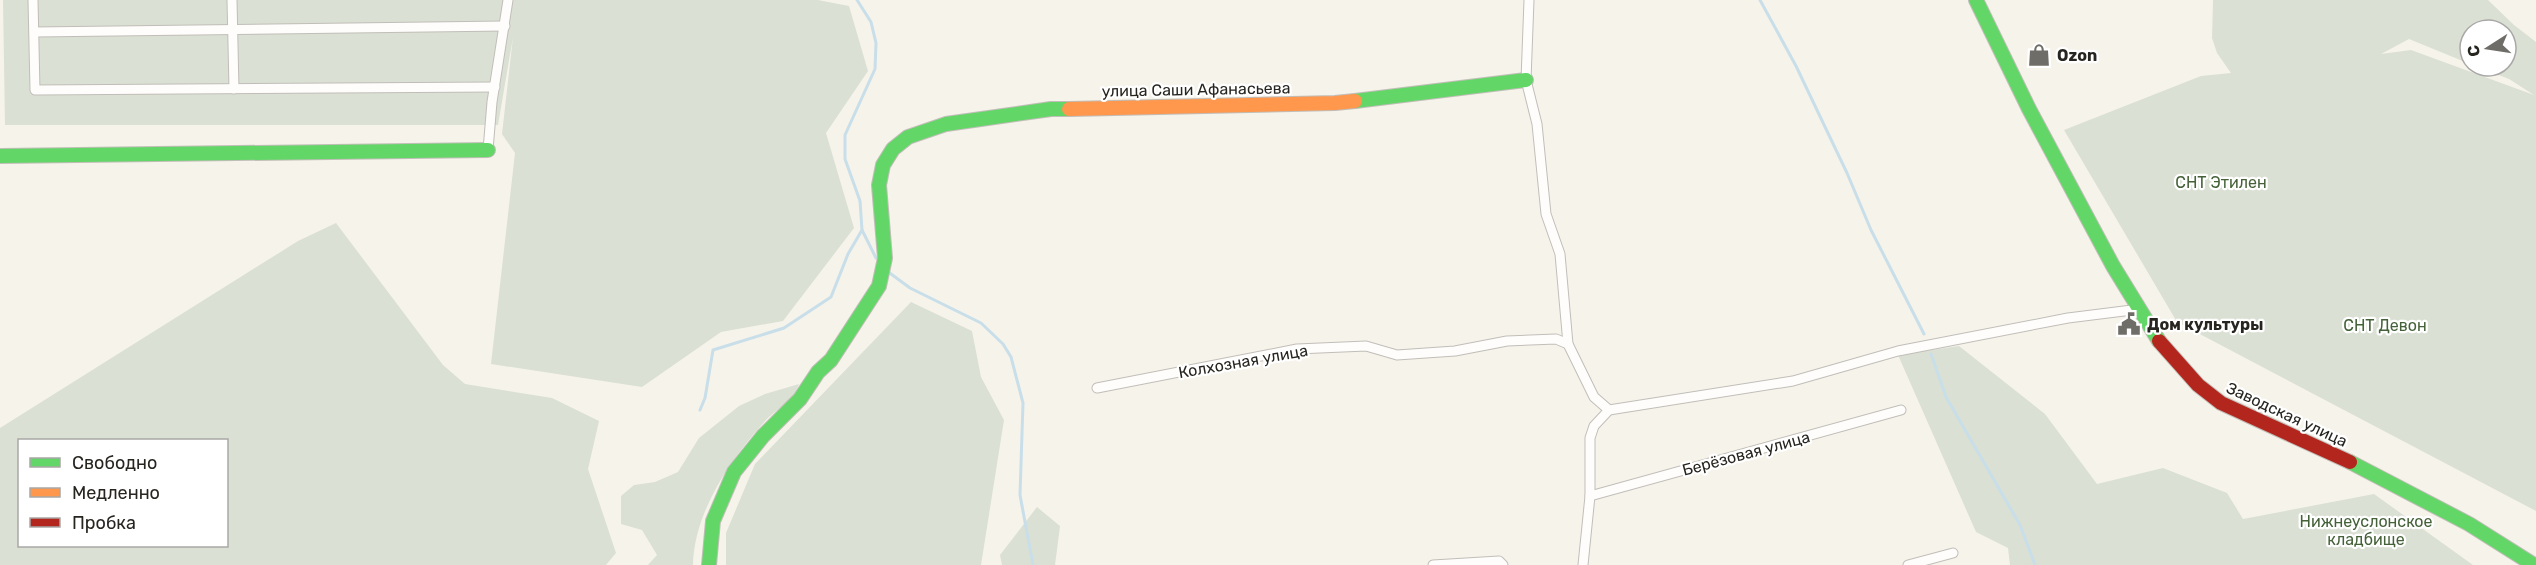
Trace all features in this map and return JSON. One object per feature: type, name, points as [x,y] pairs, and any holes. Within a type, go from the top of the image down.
[{"type":"street","points":[[33,0],[35,90],[495,87]]},
{"type":"street","points":[[232,0],[234,89]]},
{"type":"street","points":[[0,156],[488,150],[508,0]]},
{"type":"street","points":[[1529,0],[1526,80],[1537,124],[1541,185],[1546,214],[1560,254],[1568,344],[1594,397],[1608,411]]},
{"type":"street","name":"Заводская улица","points":[[1976,0],[2062,171],[2140,309],[2168,353],[2200,389],[2221,403],[2388,479],[2469,524],[2534,565]]},
{"type":"street","points":[[34,32],[505,26]]},
{"type":"street","name":"улица Саши Афанасьева","points":[[709,565],[713,521],[734,472],[763,436],[800,399],[818,372],[831,360],[879,286],[885,258],[879,185],[883,165],[893,149],[908,137],[946,124],[1051,109],[1335,103],[1526,80]]},
{"type":"street","points":[[1583,565],[1590,496],[1590,438],[1594,426],[1608,411],[1793,381],[1898,351],[2068,318],[2140,309]]},
{"type":"street","name":"Колхозная улица","points":[[1097,388],[1297,349],[1366,346],[1397,355],[1455,351],[1507,341],[1556,339],[1568,344]]},
{"type":"street","name":"Берёзовая улица","points":[[1590,496],[1901,410]]},
{"type":"street","points":[[1908,565],[1953,553]]},
{"type":"street","points":[[1433,565],[1499,561],[1503,565]]},
{"type":"green space","points":[[3,0],[818,0],[849,6],[868,71],[826,133],[854,228],[783,321],[721,332],[642,387],[491,364],[515,153],[502,134],[513,37],[498,125],[5,125]]},
{"type":"green space","points":[[2213,0],[2488,0],[2507,18],[2458,18],[2458,59],[2409,39],[2381,54],[2411,50],[2458,67],[2458,78],[2488,78],[2534,95],[2506,78],[2518,78],[2518,28],[2536,42],[2536,511],[2177,322],[2064,130],[2201,76],[2231,73],[2217,53],[2212,38]]},
{"type":"green space","points":[[336,223],[443,365],[465,384],[552,398],[599,421],[588,469],[616,553],[606,565],[0,565],[0,428],[298,241]]},
{"type":"green space","points":[[911,302],[972,331],[981,377],[1004,420],[981,565],[726,565],[726,533],[755,464]]},
{"type":"green space","name":"Нижнеуслонское кладбище","points":[[1959,346],[2045,414],[2097,484],[2163,468],[2227,493],[2243,519],[2374,494],[2473,565],[2010,565],[2008,548],[1976,532],[1898,355]]},
{"type":"green space","points":[[799,384],[789,400],[766,420],[740,451],[717,487],[700,525],[693,565],[648,565],[657,555],[642,530],[621,524],[621,496],[634,485],[655,482],[678,472],[699,438],[739,406],[765,394]]},
{"type":"green space","points":[[1037,507],[1060,526],[1055,565],[1002,565],[1000,555]]},
{"type":"waterway","points":[[700,410],[705,398],[713,350],[784,328],[831,297],[848,254],[862,230],[860,201],[845,159],[845,135],[875,69],[876,43],[871,22],[857,0]]},
{"type":"waterway","points":[[1760,0],[1796,66],[1847,173],[1871,230],[1924,334]]},
{"type":"waterway","points":[[862,230],[876,258]]},
{"type":"waterway","points":[[887,271],[910,288],[981,323],[1003,344],[1011,357],[1023,403],[1020,495],[1033,565]]},
{"type":"waterway","points":[[1931,354],[1946,397],[2020,525],[2035,565]]},
{"type":"traffic: fast","points":[[1976,0],[2029,109],[2113,266],[2159,341]]},
{"type":"traffic: fast","points":[[1355,101],[1526,80]]},
{"type":"traffic: fast","points":[[709,565],[713,521],[734,472],[763,436],[800,399],[818,372],[831,360],[879,286],[885,258],[879,185],[883,165],[893,149],[908,137],[946,124],[1051,109],[1069,109]]},
{"type":"traffic: fast","points":[[0,156],[488,150]]},
{"type":"traffic: fast","points":[[2350,462],[2469,524],[2534,565]]},
{"type":"traffic: slow","points":[[1069,109],[1355,101]]},
{"type":"traffic: jam","points":[[2159,341],[2198,385],[2221,403],[2350,462]]},
{"type":"place","name":"Ozon","points":[[2039,55]]},
{"type":"place","name":"Дом культуры","points":[[2129,324]]},
{"type":"park label","name":"СНТ Этилен","points":[[2221,182]]},
{"type":"park label","name":"СНТ Девон","points":[[2385,325]]}]
